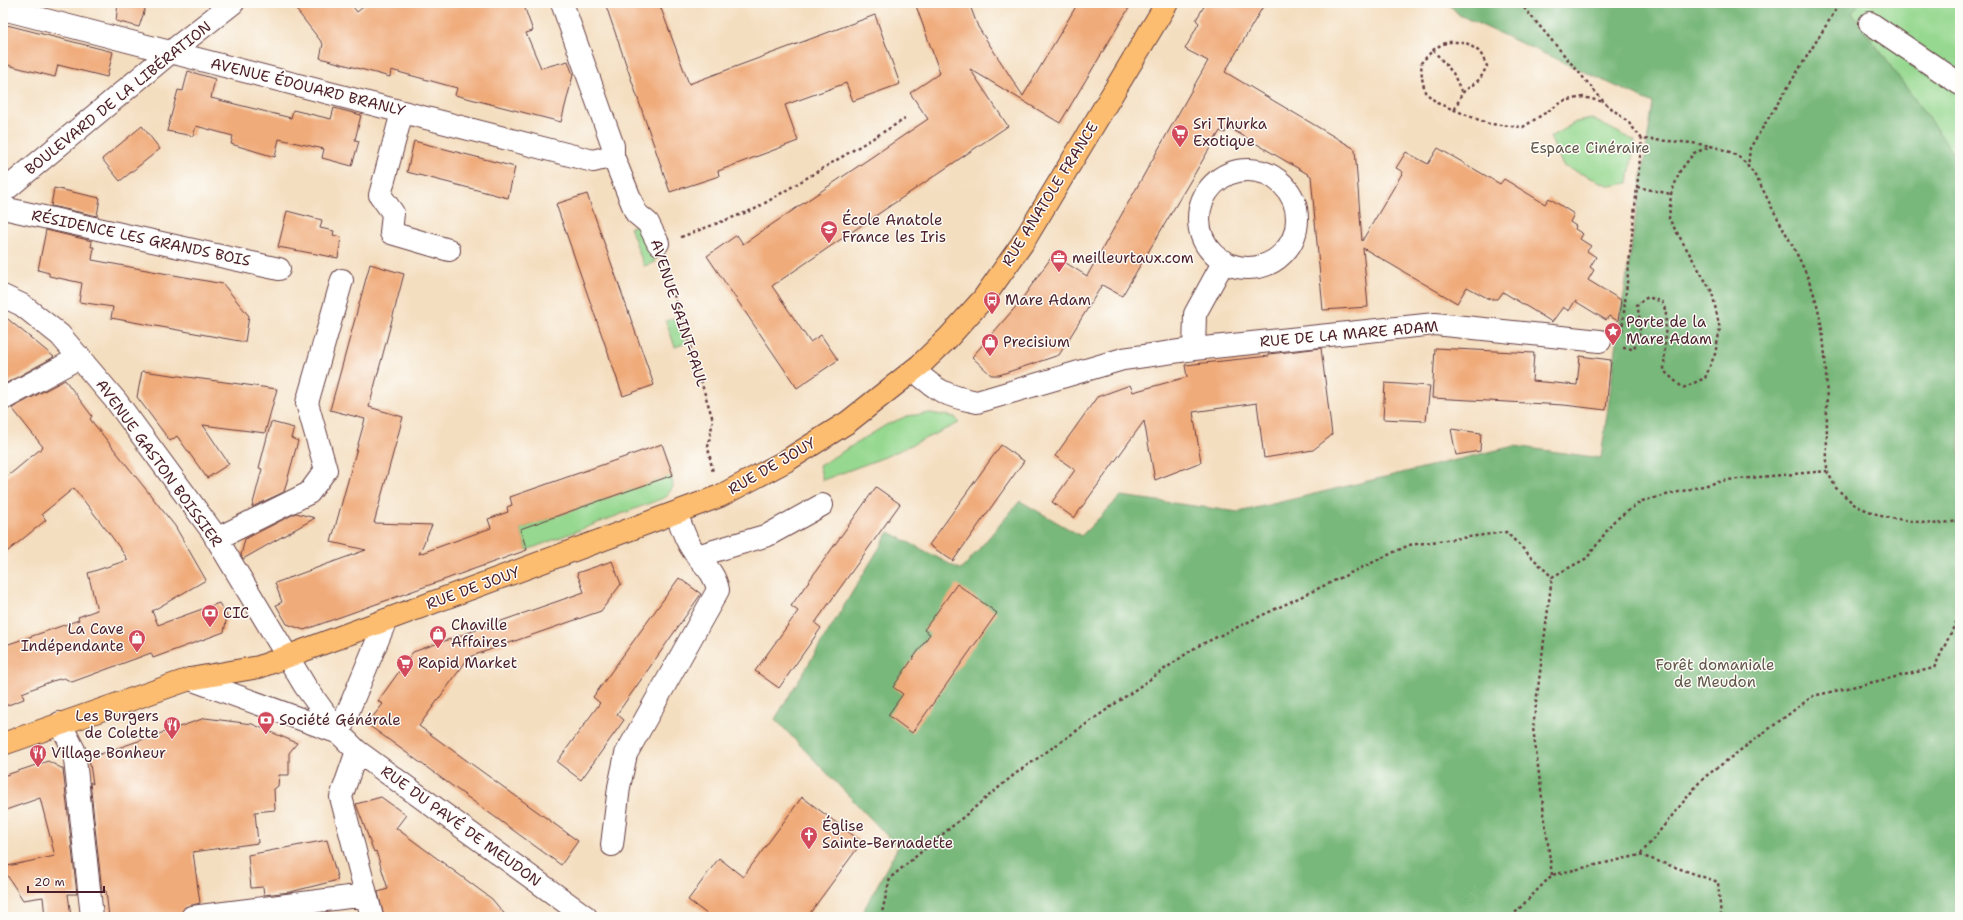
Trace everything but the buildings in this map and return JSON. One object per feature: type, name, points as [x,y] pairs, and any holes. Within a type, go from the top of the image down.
[{"type":"main road","name":"RUE ANATOLE FRANCE","points":[[914,370],[948,338],[983,299],[1022,244],[1166,3]]},
{"type":"main road","name":"RUE DE JOUY","points":[[3,744],[190,679],[260,667],[720,496],[786,461],[848,422],[914,370]]},
{"type":"street","name":"BOULEVARD DE LA LIBÉRATION","points":[[3,192],[172,51],[233,3]]},
{"type":"street","name":"AVENUE SAINT-PAUL","points":[[562,3],[613,146],[613,156],[636,213],[648,223],[658,243]]},
{"type":"street","name":"AVENUE ÉDOUARD BRANLY","points":[[3,9],[172,51],[593,161],[613,156]]},
{"type":"street","points":[[1870,23],[1960,84]]},
{"type":"street","points":[[402,112],[380,195],[393,213],[391,233],[449,250]]},
{"type":"street","points":[[1244,169],[1272,175],[1283,184],[1291,195],[1296,208],[1297,223],[1294,236],[1287,249],[1277,258],[1258,266],[1237,267],[1224,261],[1213,253],[1204,242],[1198,214],[1202,201],[1209,189],[1219,179],[1231,172],[1244,169]]},
{"type":"street","name":"RÉSIDENCE LES GRANDS BOIS","points":[[3,208],[279,268]]},
{"type":"street","points":[[1194,349],[1195,314],[1224,261]]},
{"type":"street","points":[[216,539],[309,493],[326,470],[307,403],[342,280]]},
{"type":"street","name":"AVENUE GASTON BOISSIER","points":[[3,296],[22,305],[60,335],[118,402],[216,539],[286,657]]},
{"type":"street","name":"RUE DE LA MARE ADAM","points":[[914,370],[933,387],[944,393],[977,402],[1123,359],[1194,349],[1435,324],[1610,339]]},
{"type":"street","points":[[3,399],[80,357]]},
{"type":"street","points":[[698,556],[768,535],[822,505]]},
{"type":"street","points":[[612,845],[619,787],[626,754],[718,590],[717,582],[709,568],[688,543],[676,513]]},
{"type":"street","points":[[190,679],[339,733],[386,620]]},
{"type":"street","name":"RUE DU PAVÉ DE MEUDON","points":[[286,657],[339,733],[357,751],[586,917]]},
{"type":"street","points":[[60,723],[74,750],[92,917]]},
{"type":"street","points":[[357,751],[341,797],[365,895],[372,917]]},
{"type":"street","points":[[192,917],[365,895]]},
{"type":"path","points":[[1520,3],[1604,102],[1629,123],[1642,139],[1622,331],[1610,339]]},
{"type":"path","points":[[1748,168],[1750,148],[1840,3]]},
{"type":"path","points":[[1455,109],[1462,93],[1480,79],[1487,66],[1480,52],[1465,42],[1448,42],[1433,50],[1422,63],[1422,78],[1425,92],[1437,103],[1489,124],[1523,127],[1564,101],[1583,96],[1604,102]]},
{"type":"path","points":[[1433,50],[1453,73],[1462,93]]},
{"type":"path","points":[[658,243],[679,238],[755,209],[905,119]]},
{"type":"path","points":[[1642,139],[1713,146],[1733,154],[1748,168],[1760,185],[1798,256],[1817,304],[1824,342],[1827,471],[1836,488],[1856,506],[1884,517],[1932,524],[1960,521]]},
{"type":"path","points":[[1621,347],[1633,349],[1640,339],[1641,325],[1637,304],[1648,297],[1662,302],[1666,312],[1664,371],[1683,388],[1705,378],[1714,354],[1720,329],[1712,292],[1669,219],[1671,194],[1680,171],[1694,153],[1713,146]]},
{"type":"path","points":[[1637,187],[1671,194]]},
{"type":"path","name":"AVENUE SAINT-PAUL","points":[[658,243],[713,420],[708,448],[720,496]]},
{"type":"path","points":[[1552,577],[1587,558],[1614,522],[1642,501],[1727,480],[1827,471]]},
{"type":"path","points":[[881,917],[890,878],[1016,774],[1196,647],[1409,545],[1506,532],[1552,577]]},
{"type":"path","points":[[1552,577],[1533,728],[1552,875]]},
{"type":"path","points":[[1640,855],[1702,779],[1813,696],[1934,668],[1960,614]]},
{"type":"path","points":[[1511,917],[1552,875],[1640,855],[1718,882],[1721,917]]},
{"type":"green space","name":"Forêt domaniale de Meudon","points":[[1448,3],[1859,3],[1852,13],[1960,162],[1960,917],[860,917],[898,847],[775,719],[889,532],[961,570],[1020,501],[1081,536],[1121,496],[1239,512],[1514,446],[1601,458],[1653,103],[1459,15]]},
{"type":"green space","points":[[1859,3],[1960,3],[1960,162],[1852,13]]},
{"type":"green space","name":"Espace Cinéraire","points":[[1592,119],[1635,141],[1628,183],[1610,186],[1563,166],[1550,137],[1576,122]]},
{"type":"green space","points":[[641,224],[655,262],[644,266],[630,227]]},
{"type":"green space","points":[[677,317],[686,343],[675,347],[666,321]]},
{"type":"green space","points":[[930,413],[955,417],[959,423],[885,457],[823,480],[819,466],[886,425],[907,416]]},
{"type":"green space","points":[[672,475],[673,487],[666,497],[527,550],[520,529]]},
{"type":"place","name":"Sri Thurka Exotique","points":[[1180,148]]},
{"type":"place","name":"École Anatole France les Iris","points":[[829,244]]},
{"type":"place","name":"meilleurtaux.com","points":[[1059,273]]},
{"type":"place","name":"Mare Adam","points":[[992,315]]},
{"type":"place","name":"Porte de la Mare Adam","points":[[1613,346]]},
{"type":"place","name":"Precisium","points":[[990,357]]},
{"type":"place","name":"CIC","points":[[210,628]]},
{"type":"place","name":"Chaville Affaires","points":[[438,649]]},
{"type":"place","name":"La Cave Indépendante","points":[[137,653]]},
{"type":"place","name":"Rapid Market","points":[[405,678]]},
{"type":"place","name":"Société Générale","points":[[266,735]]},
{"type":"place","name":"Les Burgers de Colette","points":[[172,740]]},
{"type":"place","name":"Village Bonheur","points":[[38,768]]},
{"type":"place","name":"Église Sainte-Bernadette","points":[[809,850]]}]
